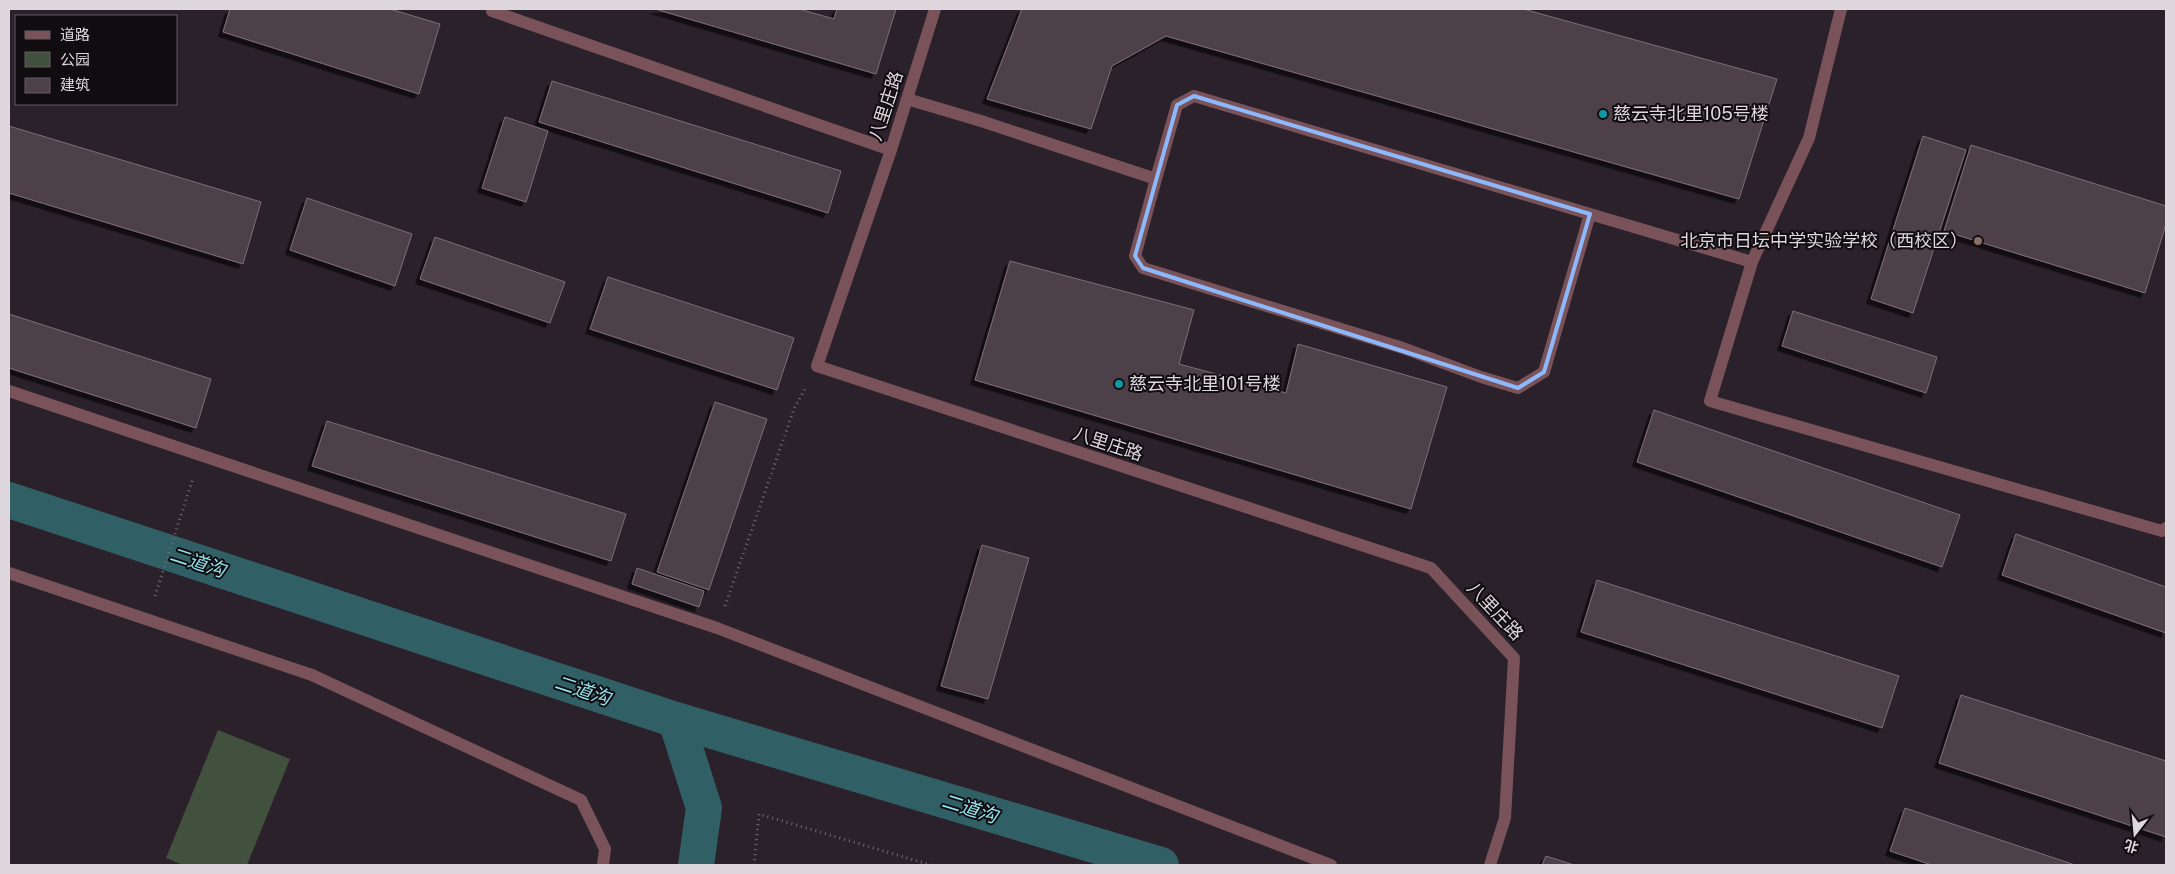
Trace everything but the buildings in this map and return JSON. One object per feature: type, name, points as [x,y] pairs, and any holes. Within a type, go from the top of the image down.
[{"type":"street","points":[[492,9],[492,11],[891,150]]},
{"type":"street","name":"八里庄路","points":[[935,9],[891,150],[817,366],[1431,568],[1514,658],[1506,818],[1490,865]]},
{"type":"street","points":[[1841,9],[1809,138],[1752,262],[1710,400],[2164,530],[2166,517]]},
{"type":"street","points":[[1590,214],[1544,372],[1518,388],[1481,377],[1403,348],[1143,268],[1135,256],[1177,105],[1194,96],[1752,262]]},
{"type":"street","points":[[907,99],[981,121],[1156,179]]},
{"type":"street","points":[[9,391],[717,628],[1331,865]]},
{"type":"street","points":[[9,573],[312,675],[581,800],[605,849],[603,865]]},
{"type":"path","points":[[717,628],[794,408],[817,366]]},
{"type":"path","points":[[147,621],[200,456]]},
{"type":"path","points":[[754,865],[759,814],[930,865]]},
{"type":"highlighted area","points":[[1194,96],[1590,214],[1544,372],[1518,388],[1143,268],[1135,256],[1177,105]]},
{"type":"green space","points":[[218,730],[290,759],[247,865],[183,865],[166,858]]},
{"type":"waterway","name":"二道沟","points":[[9,500],[676,720],[1161,865]]},
{"type":"waterway","points":[[676,720],[704,808],[696,865]]},
{"type":"place","name":"慈云寺北里105号楼","points":[[1603,114]]},
{"type":"place","name":"北京市日坛中学实验学校（西校区）","points":[[1978,241]]},
{"type":"place","name":"慈云寺北里101号楼","points":[[1119,384]]}]
